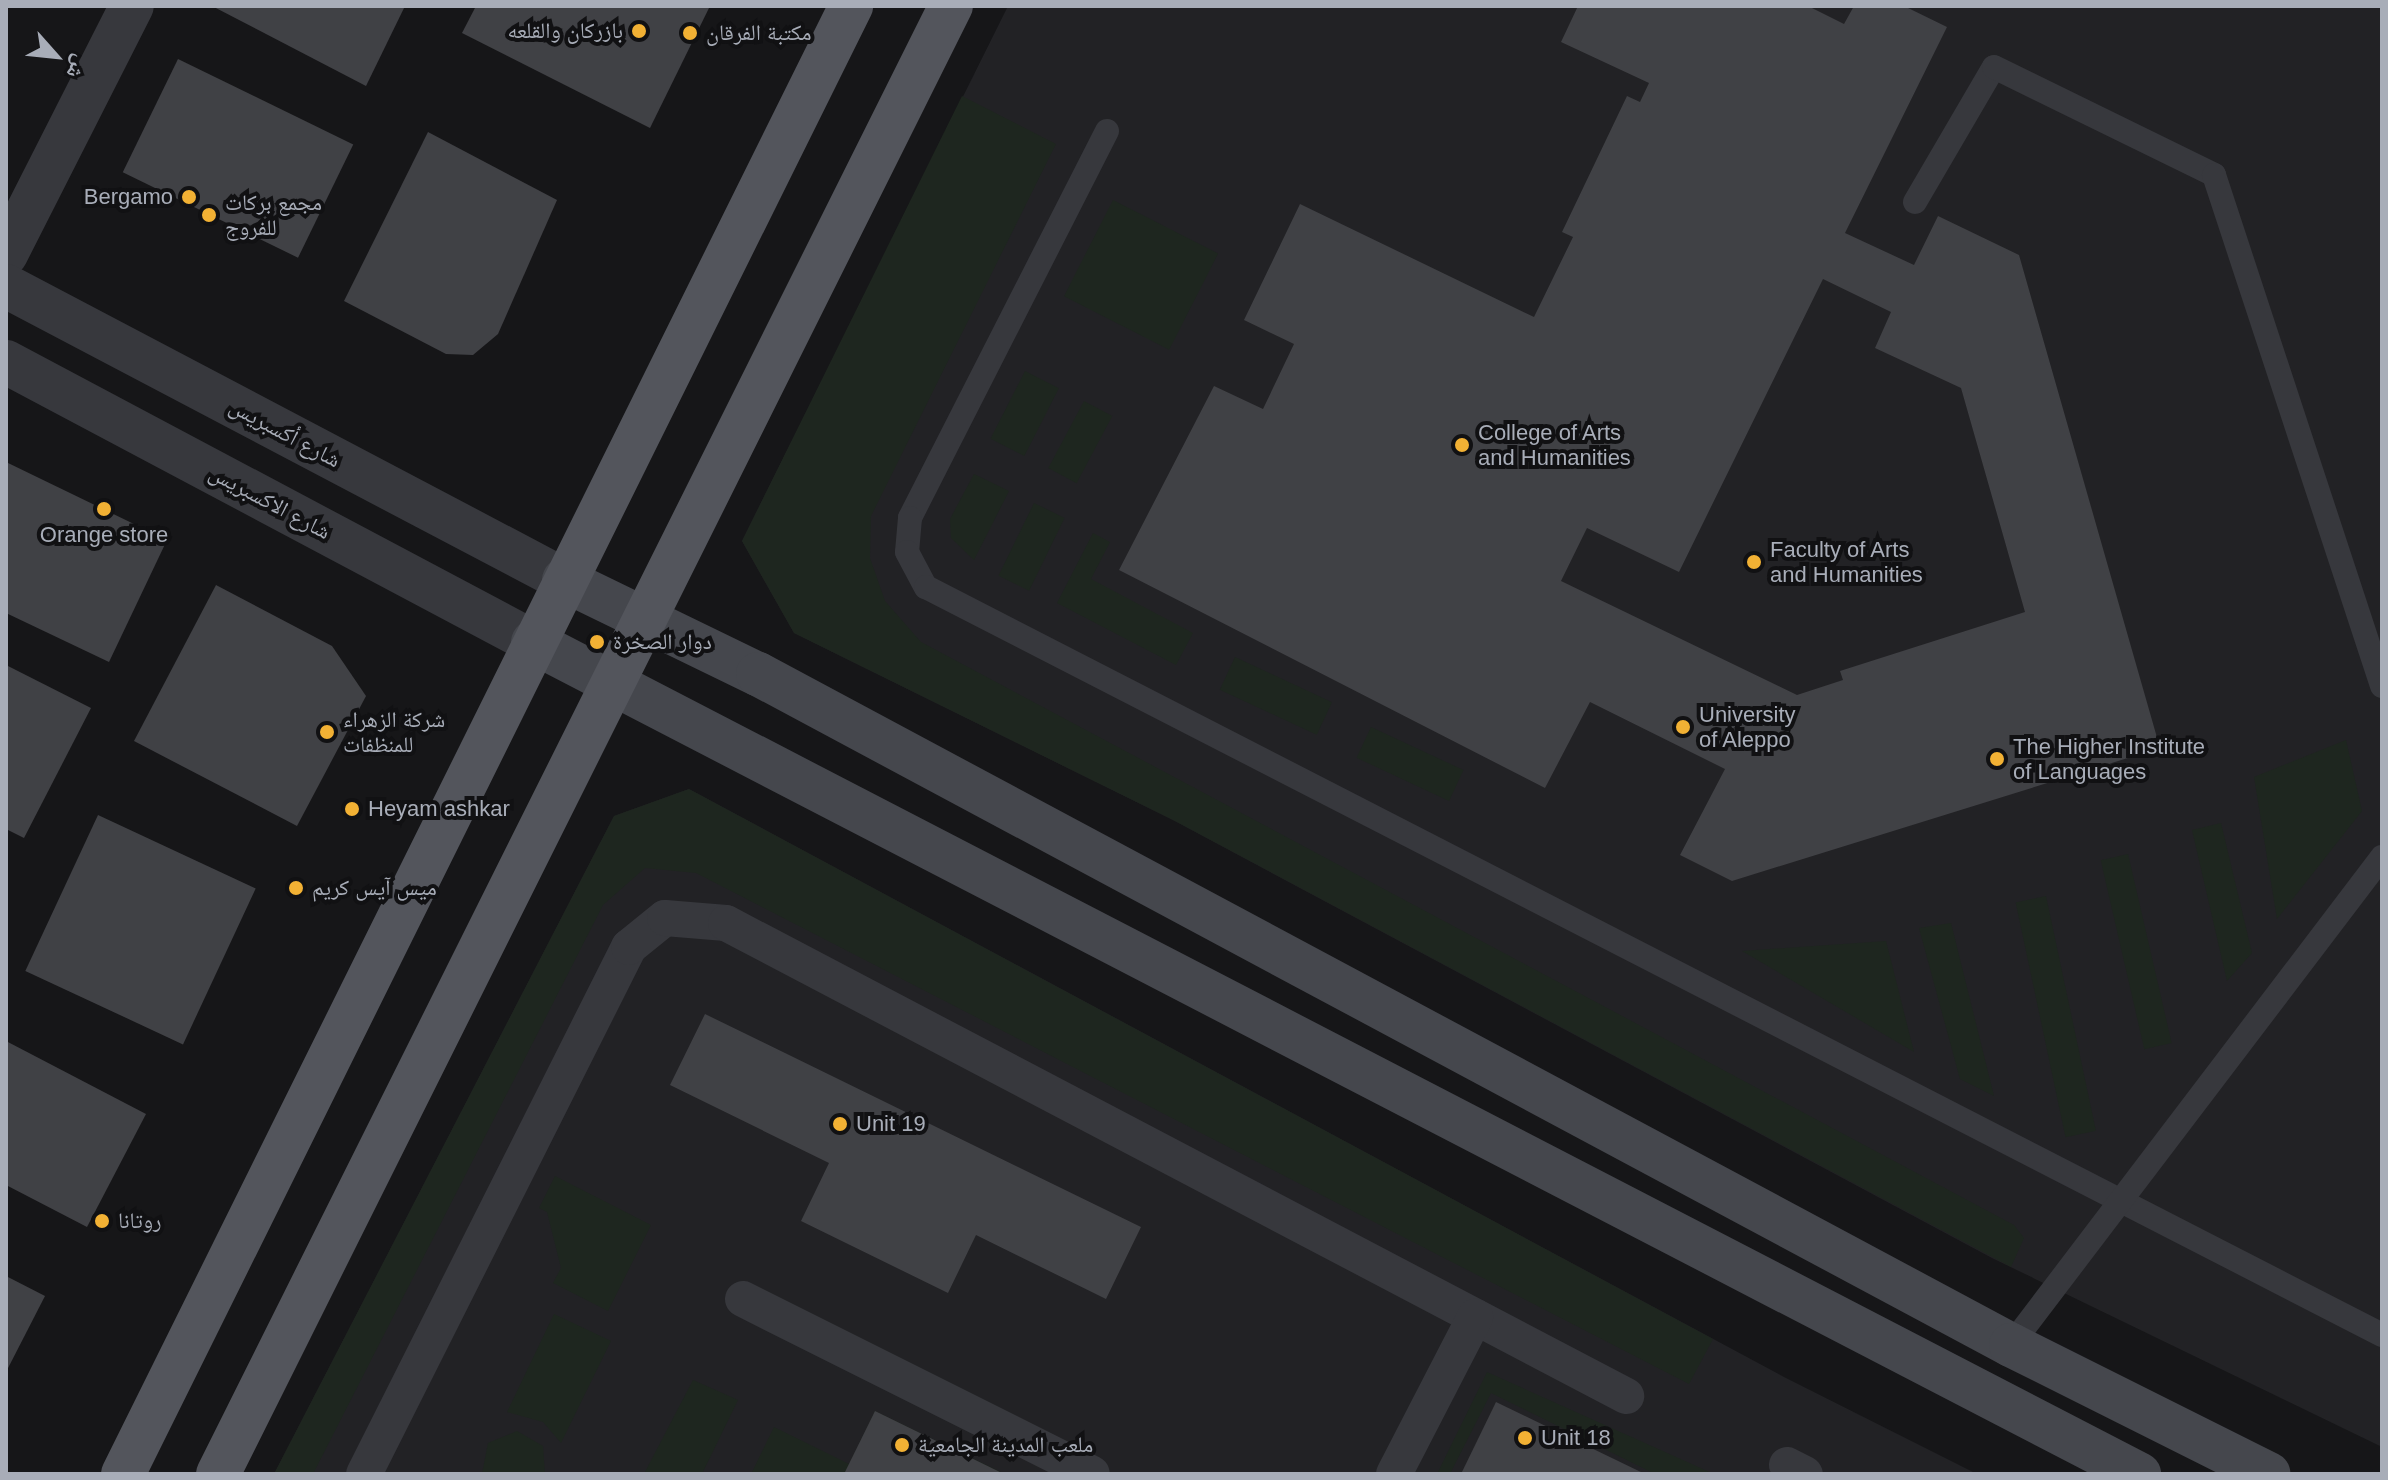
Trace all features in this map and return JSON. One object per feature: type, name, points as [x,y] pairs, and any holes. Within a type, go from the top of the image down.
[{"type":"main road","points":[[123,1474],[851,6]]},
{"type":"main road","points":[[218,1474],[647,621],[951,6]]},
{"type":"main road","points":[[564,580],[647,621],[2011,1345],[2269,1474]]},
{"type":"main road","points":[[533,642],[2139,1474]]},
{"type":"street","points":[[6,254],[132,6]]},
{"type":"street","name":"شارع أكسبريس","points":[[6,286],[564,580]]},
{"type":"street","name":"شارع الاكسبريس","points":[[6,362],[533,642]]},
{"type":"street","points":[[364,1474],[629,947],[665,918],[726,923],[1626,1396]]},
{"type":"street","points":[[743,1299],[1092,1474]]},
{"type":"street","points":[[1394,1474],[1475,1317]]},
{"type":"lane","points":[[1915,202],[1994,67],[2214,175],[2382,686]]},
{"type":"lane","points":[[1107,131],[910,518],[907,552],[926,587],[2117,1204],[2382,1335]]},
{"type":"lane","points":[[2011,1345],[2382,857]]},
{"type":"shaded area","name":"University of Aleppo","points":[[1008,6],[2382,6],[2382,1447],[1992,1258],[1173,820],[794,633],[742,541]]},
{"type":"shaded area","points":[[962,96],[1056,144],[871,516],[870,558],[885,601],[921,642],[2014,1225],[2024,1238],[2011,1267],[1173,820],[794,633],[742,541]]},
{"type":"shaded area","points":[[1113,200],[1218,254],[1169,350],[1064,296]]},
{"type":"shaded area","points":[[1025,371],[1059,388],[1024,456],[990,439]]},
{"type":"shaded area","points":[[1084,401],[1112,416],[1077,483],[1048,468]]},
{"type":"shaded area","points":[[974,474],[1009,491],[974,560],[951,538],[950,519]]},
{"type":"shaded area","points":[[1034,503],[1065,518],[1029,591],[998,576]]},
{"type":"shaded area","points":[[1093,533],[1110,542],[1091,579],[1193,633],[1176,665],[1057,603]]},
{"type":"shaded area","points":[[1235,657],[1332,702],[1317,735],[1220,690]]},
{"type":"shaded area","points":[[1371,727],[1463,770],[1449,801],[1357,758]]},
{"type":"shaded area","points":[[2346,740],[2362,811],[2277,919],[2254,777]]},
{"type":"shaded area","points":[[689,789],[1784,1377],[1977,1474],[274,1474],[614,816]]},
{"type":"shaded area","points":[[689,789],[1713,1339],[1689,1384],[696,873],[645,868],[603,905],[313,1474],[274,1474],[614,816]]},
{"type":"shaded area","points":[[2221,823],[2252,953],[2227,981],[2192,830]]},
{"type":"shaded area","points":[[2128,854],[2172,1043],[2144,1049],[2101,860]]},
{"type":"shaded area","points":[[2046,896],[2096,1131],[2066,1137],[2016,902]]},
{"type":"shaded area","points":[[1951,923],[1994,1096],[1960,1079],[1919,928]]},
{"type":"shaded area","points":[[1886,941],[1914,1052],[1742,951]]},
{"type":"shaded area","points":[[555,1176],[651,1225],[608,1311],[553,1283],[561,1268],[547,1212],[539,1208]]},
{"type":"shaded area","points":[[554,1314],[611,1341],[561,1443],[543,1422],[507,1412]]},
{"type":"shaded area","points":[[1487,1372],[1714,1474],[1655,1474],[1491,1393],[1450,1474],[1437,1474]]},
{"type":"shaded area","points":[[693,1380],[738,1400],[702,1474],[644,1474]]},
{"type":"shaded area","name":"ملعب المدينة الجامعية","points":[[875,1411],[1005,1474],[751,1474],[774,1427],[849,1464]]},
{"type":"shaded area","points":[[517,1431],[543,1446],[545,1474],[482,1474],[488,1443]]},
{"type":"building","points":[[212,6],[405,6],[366,86]]},
{"type":"building","points":[[476,6],[709,8],[650,128],[462,33]]},
{"type":"building","name":"College of Arts and Humanities","points":[[1578,6],[1808,6],[1844,24],[1854,6],[1904,6],[1947,27],[1845,233],[1914,265],[1938,216],[2019,255],[2160,748],[1732,881],[1680,855],[1725,769],[1590,702],[1545,788],[1119,570],[1214,386],[1263,409],[1294,344],[1244,320],[1300,204],[1534,317],[1573,237],[1562,232],[1627,96],[1640,102],[1649,83],[1561,42]],"holes":[[[1823,279],[1891,312],[1875,348],[1961,388],[2025,612],[1840,671],[1843,680],[1797,695],[1561,581],[1587,528],[1679,572]]]},
{"type":"building","points":[[178,59],[353,144],[298,258],[123,172]]},
{"type":"building","points":[[428,132],[557,200],[498,334],[473,355],[446,354],[344,301]]},
{"type":"building","points":[[6,462],[167,540],[109,662],[6,613]]},
{"type":"building","points":[[216,585],[332,646],[366,696],[297,826],[134,741]]},
{"type":"building","points":[[6,665],[91,708],[24,838],[6,829]]},
{"type":"building","points":[[98,815],[256,889],[183,1044],[25,971]]},
{"type":"building","name":"Unit 19","points":[[705,1014],[1141,1227],[1106,1299],[976,1235],[948,1293],[801,1221],[829,1163],[670,1085]]},
{"type":"building","points":[[6,1041],[146,1114],[87,1227],[6,1185]]},
{"type":"building","points":[[6,1276],[45,1296],[6,1372]]},
{"type":"building","name":"Unit 18","points":[[1496,1402],[1645,1474],[1461,1474]]},
{"type":"building","name":"ملعب المدينة الجامعية","points":[[875,1411],[1004,1474],[844,1474]]},
{"type":"place","name":"بازركان والقلعه","points":[[639,31]]},
{"type":"place","name":"مكتبة الفرقان","points":[[690,33]]},
{"type":"place","name":"Bergamo","points":[[189,197]]},
{"type":"place","name":"مجمع بركات للفروج","points":[[209,215]]},
{"type":"place","name":"College of Arts and Humanities","points":[[1462,445]]},
{"type":"place","name":"Orange store","points":[[104,509]]},
{"type":"place","name":"Faculty of Arts and Humanities","points":[[1754,562]]},
{"type":"place","name":"دوار الصخرة","points":[[597,642]]},
{"type":"place","name":"University of Aleppo","points":[[1683,727]]},
{"type":"place","name":"شركة الزهراء للمنظفات","points":[[327,732]]},
{"type":"place","name":"The Higher Institute of Languages","points":[[1997,759]]},
{"type":"place","name":"Heyam ashkar","points":[[352,809]]},
{"type":"place","name":"ميس آيس كريم","points":[[296,888]]},
{"type":"place","name":"Unit 19","points":[[840,1124]]},
{"type":"place","name":"روتانا","points":[[102,1221]]},
{"type":"place","name":"Unit 18","points":[[1525,1438]]},
{"type":"place","name":"ملعب المدينة الجامعية","points":[[902,1445]]}]
